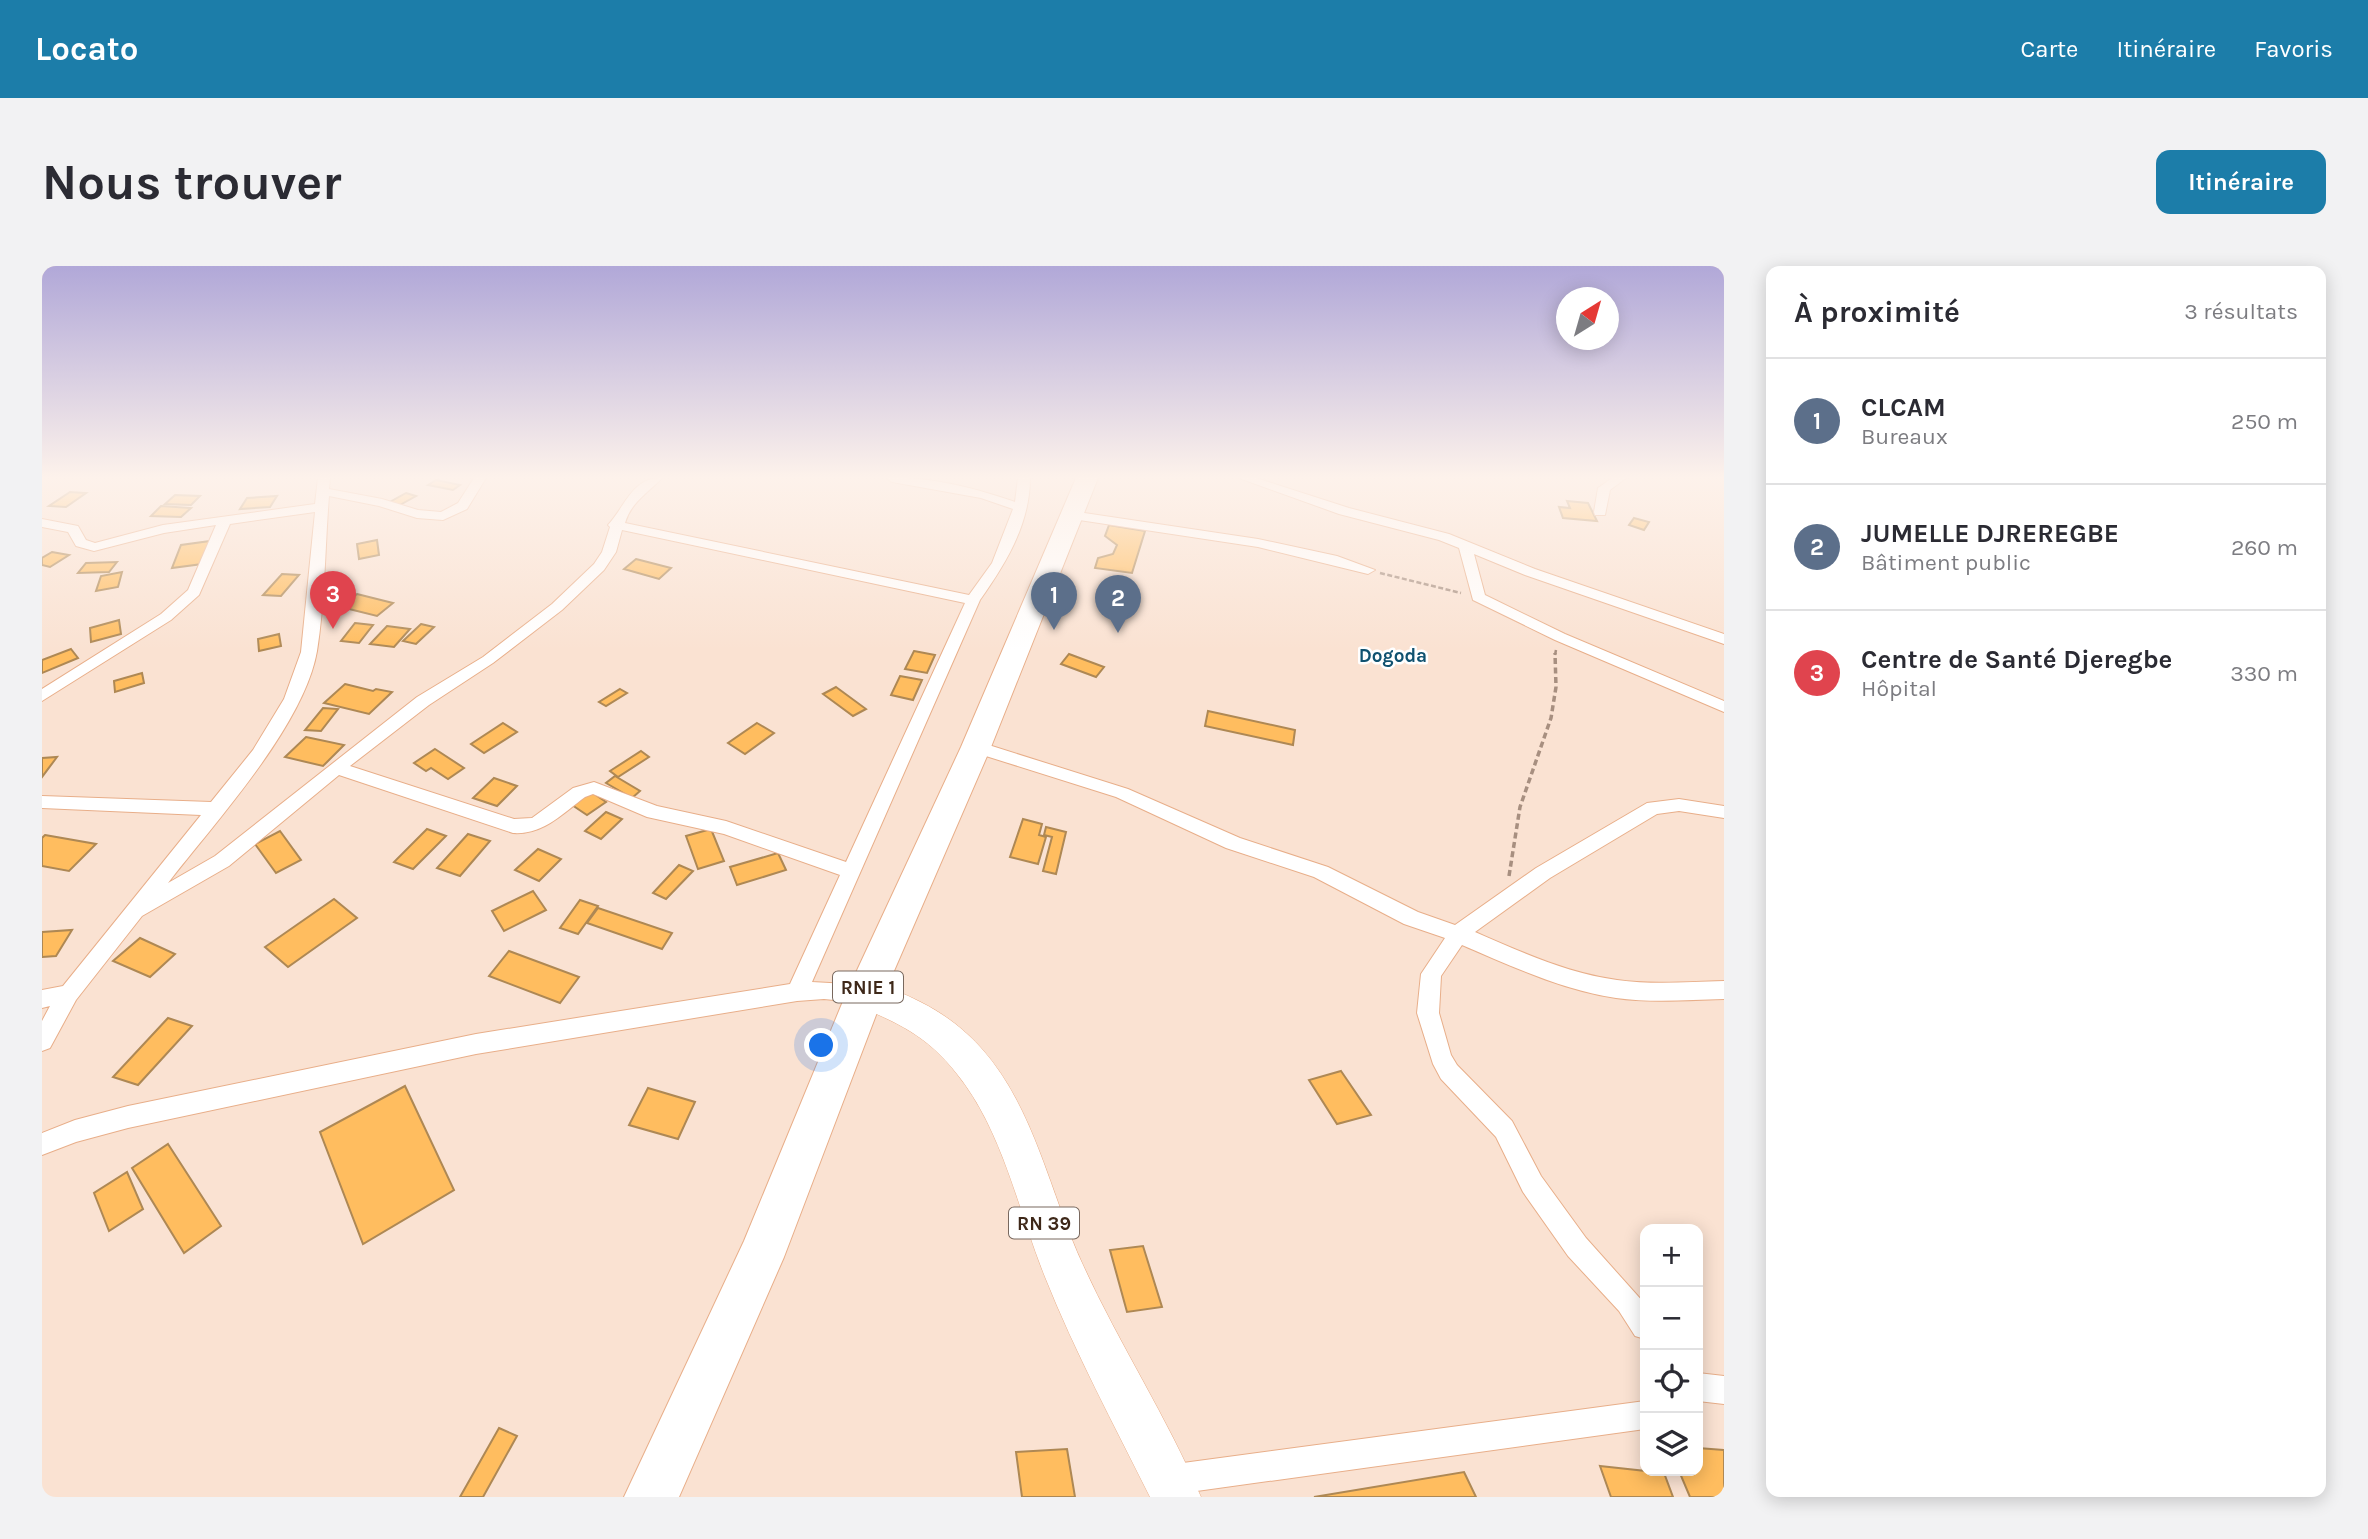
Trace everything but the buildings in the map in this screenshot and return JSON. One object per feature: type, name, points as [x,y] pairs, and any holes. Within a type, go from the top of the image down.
[{"type":"highway","name":"RNIE 1","points":[[651,1497],[761,1257],[865,994],[976,747],[1063,535]]},
{"type":"main road","name":"RN 39","points":[[865,994],[910,1012],[944,1037],[975,1069],[1006,1118],[1067,1279],[1172,1488]]},
{"type":"street","points":[[77,535],[81,543],[94,547],[138,535]]},
{"type":"street","points":[[42,696],[156,624],[187,600],[194,592],[218,535]]},
{"type":"street","points":[[42,1041],[69,994],[259,754],[292,699],[309,652],[319,535]]},
{"type":"street","points":[[137,910],[222,860],[423,701],[488,660],[557,607],[604,560],[612,535]]},
{"type":"street","points":[[665,535],[973,600]]},
{"type":"street","points":[[797,992],[973,600],[999,563],[1011,535]]},
{"type":"street","points":[[1202,535],[1325,556],[1368,570]]},
{"type":"street","points":[[1438,535],[1530,572],[1724,639]]},
{"type":"street","points":[[1465,546],[1478,597],[1560,637],[1724,706]]},
{"type":"street","points":[[976,747],[1122,793],[1233,843],[1321,872],[1411,918],[1526,962],[1600,986],[1653,992],[1724,990]]},
{"type":"street","points":[[336,768],[513,826],[528,827],[538,823],[579,792],[594,788],[653,812],[726,828],[851,871]]},
{"type":"street","points":[[42,802],[213,809]]},
{"type":"street","points":[[1640,1319],[1628,1302],[1577,1247],[1532,1184],[1504,1129],[1449,1072],[1441,1056],[1428,1013],[1431,974],[1458,934],[1544,873],[1653,808],[1679,805],[1724,812]]},
{"type":"street","points":[[42,1144],[128,1117],[477,1044],[797,992],[824,989],[865,994]]},
{"type":"street","points":[[42,999],[69,994]]},
{"type":"street","points":[[1703,1388],[1724,1390]]},
{"type":"street","points":[[1172,1488],[1640,1416]]},
{"type":"path","points":[[1368,570],[1478,597]]},
{"type":"path","points":[[1499,904],[1511,870],[1520,807],[1542,755],[1556,686],[1553,664],[1560,637]]},
{"type":"place","name":"Centre de Santé Djeregbe","points":[[333,629]]},
{"type":"place","name":"CLCAM","points":[[1054,630]]},
{"type":"place","name":"JUMELLE DJREREGBE","points":[[1118,633]]},
{"type":"district","name":"Dogoda","points":[[1393,655]]}]
